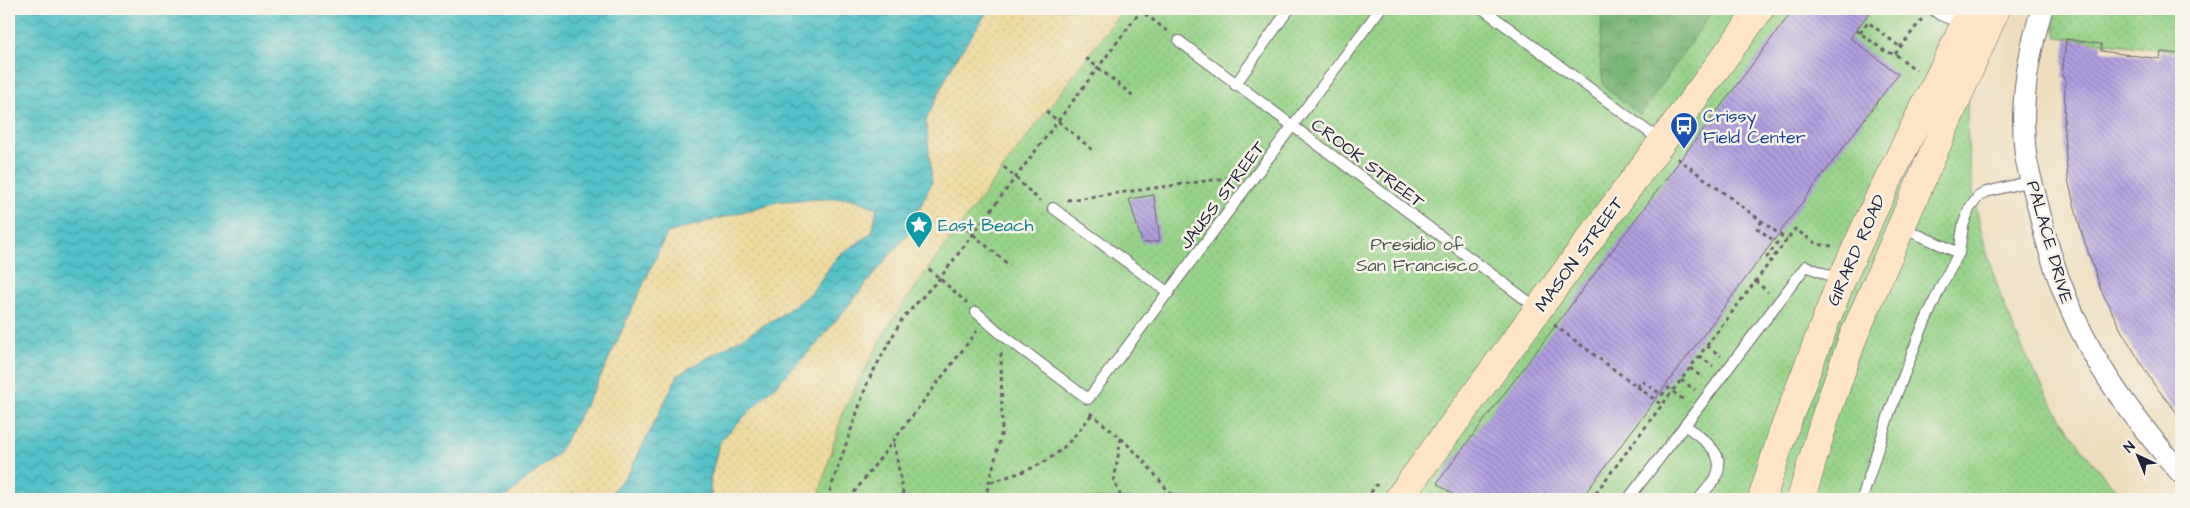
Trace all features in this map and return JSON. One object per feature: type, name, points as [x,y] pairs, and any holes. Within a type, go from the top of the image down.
[{"type":"main road","name":"MASON STREET","points":[[1398,499],[1548,318],[1661,141],[1760,9]]},
{"type":"main road","name":"GIRARD ROAD","points":[[1801,499],[1825,418],[1854,335],[1996,9]]},
{"type":"main road","name":"GIRARD ROAD","points":[[1762,499],[1783,432],[1841,280],[1878,198],[1967,17]]},
{"type":"street","name":"PALACE DRIVE","points":[[2042,9],[2032,45],[2024,88],[2024,136],[2032,181],[2055,270],[2079,329],[2100,368],[2133,415],[2181,473]]},
{"type":"lane","points":[[1235,85],[1288,9]]},
{"type":"lane","name":"JAUSS STREET","points":[[1088,399],[1380,9]]},
{"type":"lane","points":[[1483,9],[1661,141]]},
{"type":"lane","points":[[1932,9],[1940,15],[1967,17]]},
{"type":"lane","name":"CROOK STREET","points":[[1179,41],[1235,85],[1548,318]]},
{"type":"lane","points":[[1862,499],[1916,341],[1941,286],[1959,253],[1966,218],[1978,197],[1993,189],[2032,181]]},
{"type":"lane","points":[[1054,208],[1169,293]]},
{"type":"lane","points":[[1900,226],[1959,253]]},
{"type":"lane","points":[[1628,499],[1806,266],[1841,280]]},
{"type":"lane","points":[[976,312],[1000,333],[1088,399]]},
{"type":"lane","points":[[1685,425],[1709,444],[1718,456],[1720,465],[1716,477],[1699,499]]},
{"type":"path","points":[[827,499],[868,381],[902,319],[940,278],[1141,9],[1179,41]]},
{"type":"path","points":[[1895,54],[1924,16]]},
{"type":"path","points":[[1860,33],[1868,22],[1900,47]]},
{"type":"path","points":[[1856,30],[1886,52],[1895,54],[1920,74]]},
{"type":"path","points":[[1086,58],[1136,98]]},
{"type":"path","points":[[1046,111],[1095,152]]},
{"type":"path","points":[[1681,161],[1787,240]]},
{"type":"path","points":[[1004,167],[1041,203]]},
{"type":"path","points":[[1093,197],[1258,174]]},
{"type":"path","points":[[1762,222],[1757,228],[1777,243],[1767,257],[1771,260]]},
{"type":"path","points":[[961,224],[1010,266]]},
{"type":"path","points":[[1591,499],[1795,229],[1817,244],[1835,246]]},
{"type":"path","points":[[929,269],[976,312]]},
{"type":"path","points":[[1548,318],[1662,405]]},
{"type":"path","points":[[849,499],[985,320]]},
{"type":"path","points":[[985,499],[1002,430],[1000,333]]},
{"type":"path","points":[[1637,387],[1642,381],[1662,396],[1668,388],[1672,391]]},
{"type":"path","points":[[1088,399],[1086,406],[1091,415],[1121,438],[1154,471],[1175,499]]},
{"type":"path","points":[[990,482],[1027,471],[1060,452],[1091,415]]},
{"type":"path","points":[[1121,438],[1114,481],[1122,499]]},
{"type":"path","points":[[894,442],[904,499]]},
{"type":"green space","name":"Presidio of San Francisco","points":[[989,9],[1972,9],[1968,88],[1968,148],[1977,212],[1988,257],[2003,302],[2043,388],[2068,429],[2095,466],[2125,499],[711,499],[814,347],[875,273]]},
{"type":"green space","points":[[1602,9],[1714,9],[1640,115],[1603,85],[1600,56]]},
{"type":"green space","points":[[2054,9],[2181,9],[2181,52],[2057,37],[2053,20]]},
{"type":"sand","points":[[819,9],[1123,9],[930,266],[887,328],[843,411],[818,499],[711,499],[710,479],[720,441],[814,347],[908,233],[877,209],[872,233],[838,256],[812,292],[783,314],[679,375],[630,471],[606,499],[423,499]]},
{"type":"water","points":[[9,9],[989,9],[954,62],[926,120],[932,182],[908,233],[814,347],[720,441],[710,479],[711,499],[606,499],[630,471],[678,375],[783,314],[812,292],[838,256],[872,233],[877,208],[850,198],[781,201],[667,233],[600,378],[558,454],[508,495],[496,499],[9,499]]},
{"type":"building","points":[[1794,9],[1872,9],[1850,38],[1898,74],[1581,499],[1459,499],[1437,483]]},
{"type":"building","points":[[2066,39],[2101,44],[2101,51],[2160,59],[2161,52],[2181,54],[2181,418],[2153,383],[2121,330],[2101,290],[2081,231],[2068,180],[2064,135],[2065,77],[2062,77]]},
{"type":"building","points":[[1154,195],[1160,241],[1142,243],[1129,199]]},
{"type":"place","name":"Crissy Field Center","points":[[1684,150]]},
{"type":"place","name":"East Beach","points":[[919,249]]}]
